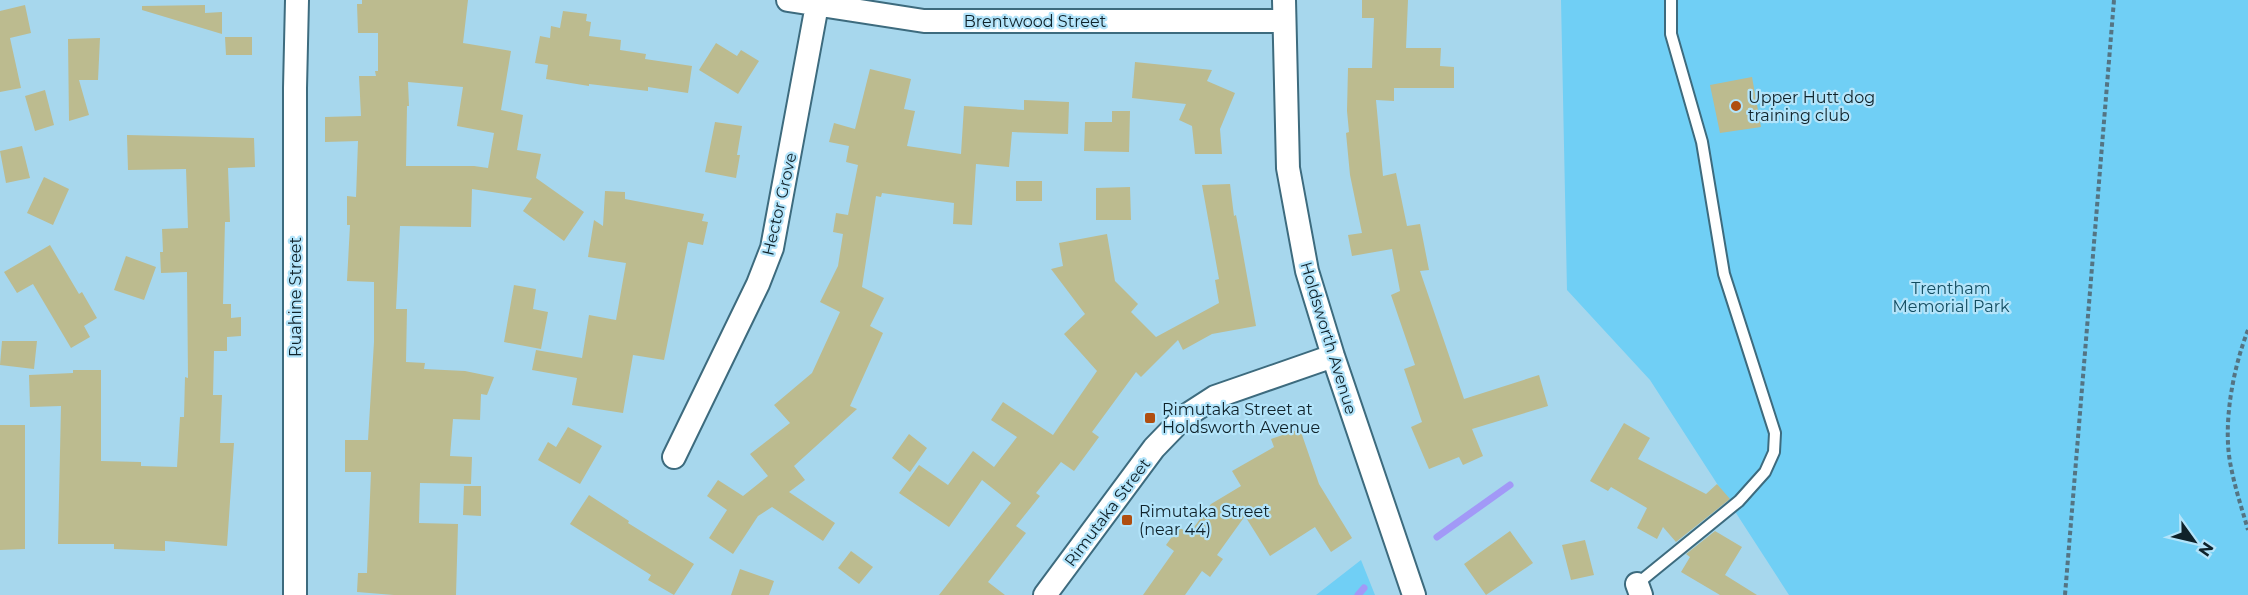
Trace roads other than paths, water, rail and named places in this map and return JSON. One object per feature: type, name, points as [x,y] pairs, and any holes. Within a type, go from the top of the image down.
[{"type":"street","name":"Ruahine Street","points":[[295,595],[297,0]]},
{"type":"street","name":"Brentwood Street","points":[[788,0],[924,21],[1284,10]]},
{"type":"street","name":"Hector Grove","points":[[674,457],[758,284],[772,248],[817,5]]},
{"type":"street","name":"Holdsworth Avenue","points":[[1284,10],[1288,168],[1307,271],[1333,356],[1414,595]]},
{"type":"street","name":"Rimutaka Street","points":[[1045,595],[1154,448],[1184,417],[1215,397],[1333,356]]},
{"type":"lane","points":[[1639,590],[1740,501],[1765,472],[1774,452],[1775,433],[1725,274],[1702,142],[1671,34],[1671,0]]},
{"type":"waterway","points":[[1437,537],[1510,485]]},
{"type":"waterway","points":[[1358,595],[1364,588]]},
{"type":"place","name":"Upper Hutt dog training club","points":[[1736,106]]},
{"type":"place","name":"Rimutaka Street at Holdsworth Avenue","points":[[1150,418]]},
{"type":"place","name":"Rimutaka Street (near 44)","points":[[1127,520]]},
{"type":"park label","name":"Trentham Memorial Park","points":[[1951,297]]}]
